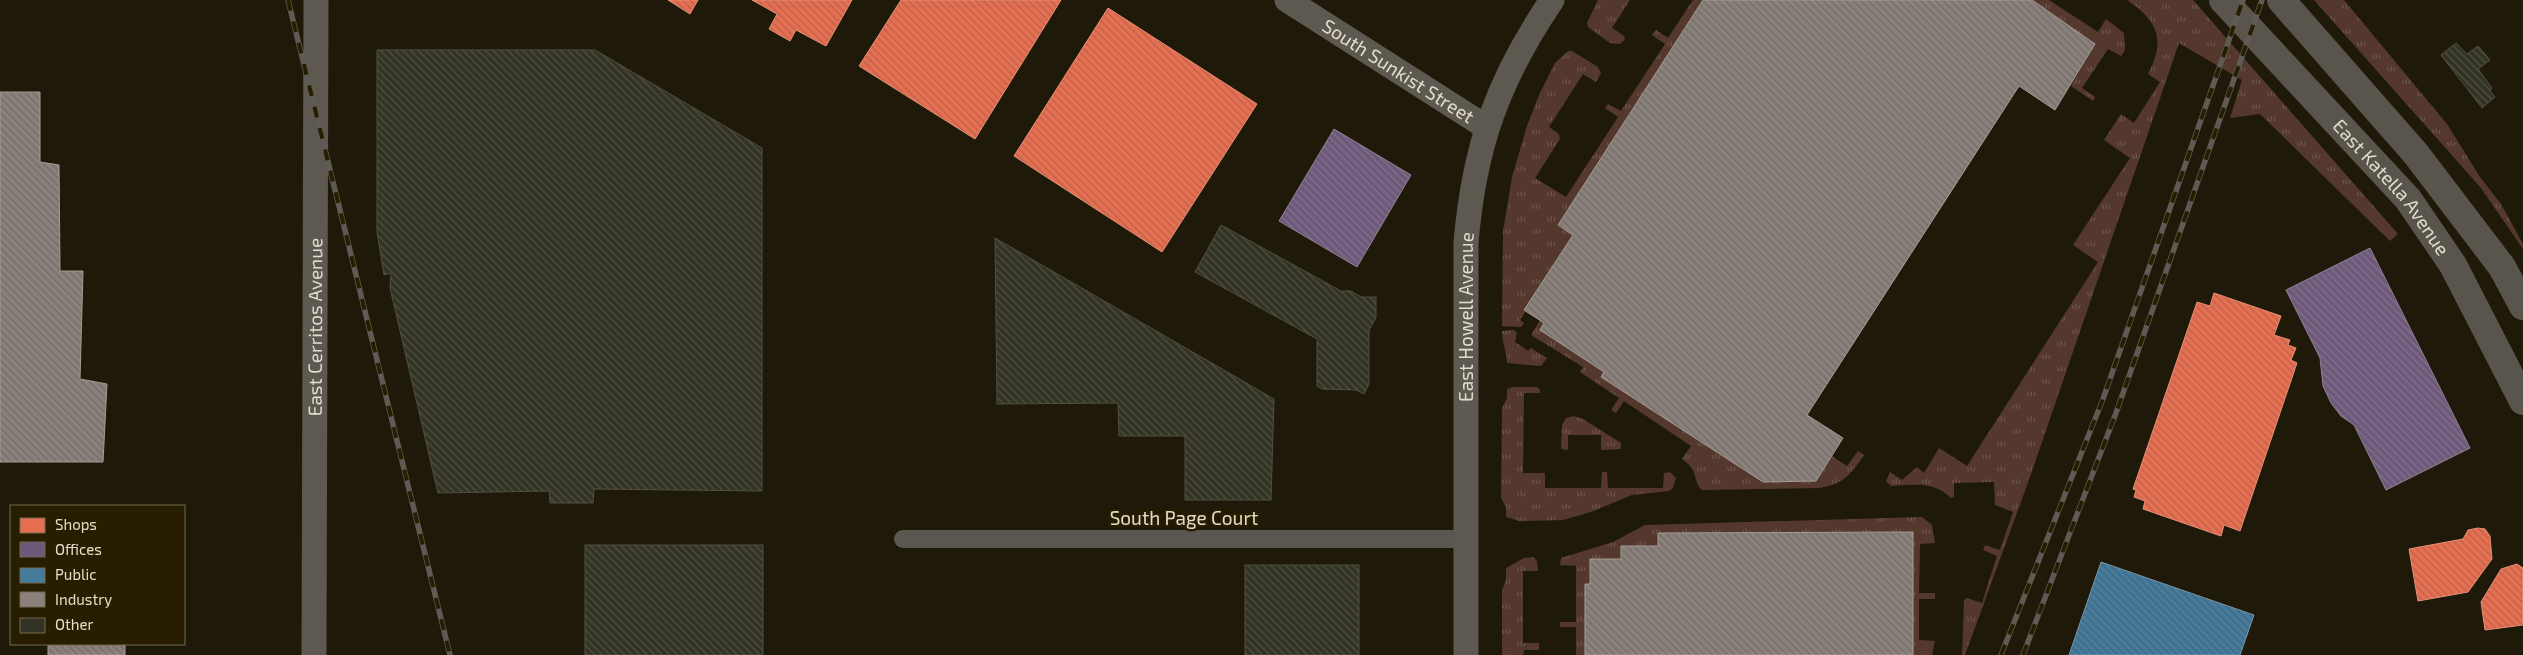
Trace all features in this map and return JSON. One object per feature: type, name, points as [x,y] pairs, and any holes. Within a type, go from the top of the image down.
[{"type":"main road","name":"East Katella Avenue","points":[[2223,0],[2408,199],[2453,265],[2523,402]]},
{"type":"main road","name":"East Katella Avenue","points":[[2281,0],[2416,154],[2502,267],[2523,306]]},
{"type":"street","name":"East Cerritos Avenue","points":[[314,655],[316,0]]},
{"type":"street","name":"South Sunkist Street","points":[[1287,0],[1486,127]]},
{"type":"street","name":"East Howell Avenue","points":[[1466,655],[1466,243],[1472,182],[1486,127],[1514,62],[1552,0]]},
{"type":"street","name":"South Page Court","points":[[903,539],[1466,539]]},
{"type":"green space","points":[[1598,0],[1630,0],[1612,28],[1624,36],[1625,39],[1620,44],[1610,43],[1588,27],[1587,23]]},
{"type":"green space","points":[[1693,0],[1703,0],[1558,225],[1573,235],[1525,309],[1526,311],[1520,320],[1524,323],[1521,327],[1502,326],[1503,231],[1512,177],[1527,126],[1539,95],[1555,63],[1568,51],[1572,51],[1598,67],[1601,73],[1596,82],[1583,74],[1549,127],[1559,134],[1560,139],[1535,178],[1566,197],[1618,117],[1605,108],[1608,104],[1621,111],[1665,44],[1652,35],[1656,30],[1668,38]]},
{"type":"green space","points":[[2032,0],[2049,0],[2098,32],[2106,19],[2124,33],[2125,50],[2121,56],[2108,49],[2082,88],[2095,97],[2093,101],[2071,86],[2095,44]]},
{"type":"green space","points":[[2127,0],[2193,0],[2398,234],[2390,241],[2260,114],[2230,118],[2242,80],[2179,43],[2030,477],[1965,655],[1962,655],[1964,600],[1967,598],[1982,603],[1997,556],[1983,550],[1985,545],[2000,550],[2013,512],[1995,505],[1994,482],[1954,483],[1954,497],[1951,498],[1930,486],[1891,486],[1886,481],[1890,472],[1902,480],[1917,467],[1924,473],[1939,448],[1967,466],[2098,262],[2073,245],[2130,158],[2104,140],[2121,114],[2134,123],[2160,82],[2148,74],[2157,51],[2156,32],[2146,16]]},
{"type":"green space","points":[[2314,0],[2344,0],[2447,124],[2480,177],[2501,204],[2523,244],[2523,249],[2481,188]]},
{"type":"green space","points":[[1540,320],[1544,323],[1540,330],[1604,372],[1601,377],[1763,482],[1816,481],[1832,456],[1847,466],[1858,451],[1864,455],[1841,481],[1819,488],[1702,490],[1697,483],[1694,472],[1688,463],[1682,459],[1691,446],[1624,401],[1616,413],[1611,410],[1619,398],[1580,372],[1583,367],[1531,335]]},
{"type":"green space","points":[[1514,330],[1517,333],[1515,342],[1528,351],[1531,348],[1547,358],[1541,366],[1507,363],[1502,331]]},
{"type":"green space","points":[[1513,387],[1537,387],[1540,390],[1540,393],[1524,393],[1523,473],[1545,473],[1545,488],[1601,488],[1602,472],[1607,472],[1608,488],[1663,488],[1664,473],[1670,472],[1676,478],[1673,488],[1669,491],[1632,495],[1591,512],[1563,520],[1519,521],[1506,517],[1506,507],[1501,498],[1502,408],[1507,398],[1507,389]]},
{"type":"green space","points":[[1574,416],[1583,419],[1621,443],[1621,449],[1601,450],[1601,435],[1568,435],[1568,450],[1561,449],[1562,425],[1566,418]]},
{"type":"green space","points":[[1922,517],[1932,525],[1935,543],[1920,544],[1919,593],[1935,593],[1935,599],[1919,599],[1919,640],[1935,641],[1932,655],[1913,655],[1912,532],[1659,533],[1658,546],[1621,546],[1621,559],[1590,584],[1585,585],[1585,655],[1576,655],[1576,627],[1560,627],[1560,622],[1576,622],[1576,566],[1560,565],[1561,558],[1613,542],[1645,525]]},
{"type":"green space","points":[[1533,557],[1537,561],[1538,571],[1523,571],[1523,643],[1539,643],[1539,650],[1524,650],[1523,655],[1502,655],[1502,590],[1506,580],[1506,568],[1524,558]]},
{"type":"building: Shops","points":[[668,0],[698,0],[690,14]]},
{"type":"building: Shops","points":[[752,0],[852,0],[826,46],[796,30],[790,41],[769,29],[777,14]]},
{"type":"building: Shops","points":[[901,0],[1061,0],[975,139],[859,66]]},
{"type":"building: Shops","points":[[1108,8],[1257,104],[1162,252],[1014,156]]},
{"type":"building: Shops","points":[[2214,293],[2281,316],[2274,335],[2290,340],[2288,345],[2296,348],[2291,360],[2297,363],[2240,531],[2224,525],[2221,536],[2143,509],[2145,501],[2134,497],[2136,490],[2133,489],[2197,302],[2210,306]]},
{"type":"building: Shops","points":[[2485,529],[2490,536],[2492,559],[2468,592],[2418,601],[2409,549],[2463,539],[2468,530]]},
{"type":"building: Shops","points":[[2517,564],[2523,568],[2523,625],[2485,630],[2481,602],[2501,569]]},
{"type":"building: Offices","points":[[1334,129],[1411,175],[1357,267],[1279,221]]},
{"type":"building: Offices","points":[[2370,248],[2470,448],[2386,490],[2354,425],[2341,416],[2331,403],[2323,386],[2320,358],[2286,290]]},
{"type":"building: Public","points":[[2101,562],[2254,615],[2240,655],[2069,655]]},
{"type":"building: Industry","points":[[1703,0],[2032,0],[2095,44],[2055,110],[2019,86],[1807,415],[1843,438],[1816,481],[1763,482],[1601,377],[1604,372],[1540,330],[1544,323],[1524,310],[1573,235],[1558,225]]},
{"type":"building: Industry","points":[[0,92],[40,92],[40,162],[59,165],[60,271],[83,271],[80,379],[107,384],[103,462],[0,462]]},
{"type":"building: Industry","points":[[1913,532],[1913,655],[1585,655],[1585,584],[1590,584],[1590,559],[1621,559],[1621,546],[1658,546],[1658,533]]},
{"type":"building: Industry","points":[[48,645],[125,645],[125,655],[48,655]]},
{"type":"building: Other","points":[[2456,43],[2467,54],[2478,46],[2490,60],[2478,69],[2492,88],[2490,91],[2495,97],[2482,108],[2441,55]]},
{"type":"building: Other","points":[[377,50],[595,50],[762,148],[762,491],[594,489],[593,503],[550,503],[549,491],[438,493],[390,288],[391,273],[384,275],[377,232]]},
{"type":"building: Other","points":[[1221,225],[1341,291],[1351,291],[1361,297],[1376,297],[1376,318],[1369,330],[1369,384],[1364,394],[1356,390],[1322,389],[1317,386],[1317,339],[1195,272]]},
{"type":"building: Other","points":[[995,238],[1274,399],[1271,500],[1185,500],[1185,436],[1119,436],[1118,403],[997,404]]},
{"type":"building: Other","points":[[585,545],[763,545],[763,655],[585,655]]},
{"type":"building: Other","points":[[1245,565],[1359,565],[1359,655],[1245,655]]},
{"type":"railway","points":[[288,0],[450,655]]},
{"type":"railway","points":[[2001,655],[2103,399],[2243,0]]},
{"type":"railway","points":[[2023,655],[2116,413],[2262,0]]}]
